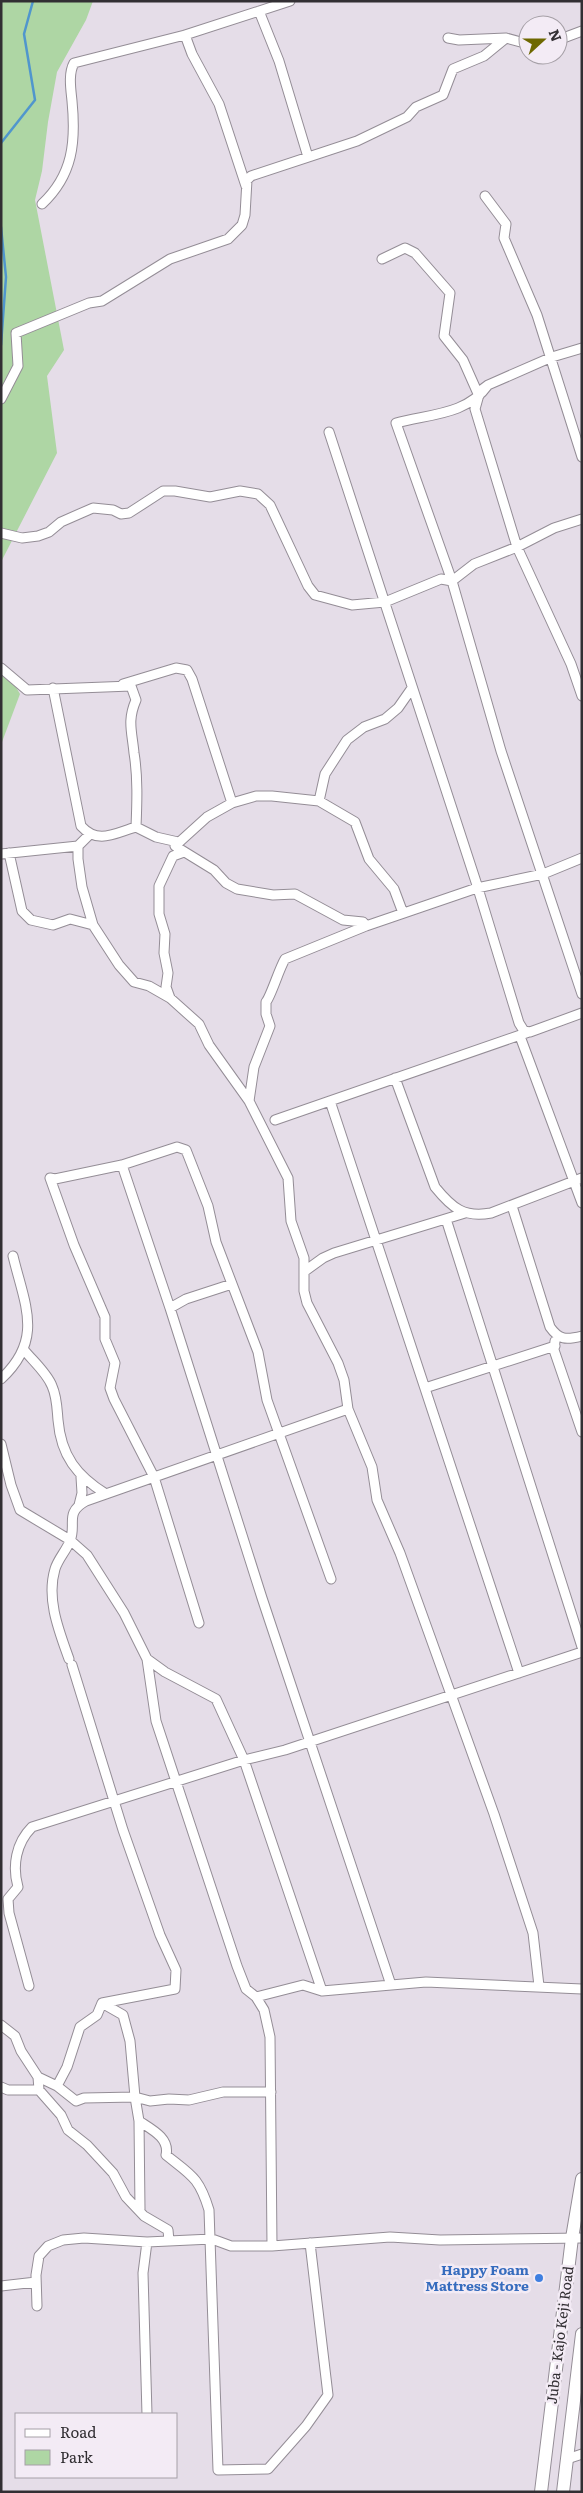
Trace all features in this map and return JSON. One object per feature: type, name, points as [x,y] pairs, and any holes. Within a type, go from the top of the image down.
[{"type":"main road","name":"Juba - Kajo Keji Road","points":[[541,2492],[577,2238],[582,2179]]},
{"type":"main road","name":"Juba - Kajo Keji Road","points":[[563,2492],[582,2334]]},
{"type":"street","points":[[42,204],[64,179],[70,155],[73,129],[71,74],[74,64],[185,35],[290,1]]},
{"type":"street","points":[[259,11],[279,61],[308,157]]},
{"type":"street","points":[[568,36],[582,31]]},
{"type":"street","points":[[185,35],[192,54],[219,104],[246,186]]},
{"type":"street","points":[[448,38],[459,40],[506,38],[518,41]]},
{"type":"street","points":[[1,399],[18,366],[16,333],[90,303],[102,301],[170,260],[228,239],[242,225],[245,215],[247,180],[254,174],[357,141],[408,117],[416,107],[442,95],[453,69],[484,56],[506,38]]},
{"type":"street","points":[[485,196],[505,219],[504,238],[537,315],[552,357],[582,457]]},
{"type":"street","points":[[382,259],[405,248],[415,253],[450,293],[444,336],[463,360],[479,397]]},
{"type":"street","points":[[581,694],[571,664],[517,547],[475,409],[480,391],[488,385],[552,357],[582,348]]},
{"type":"street","points":[[488,385],[479,397],[458,409],[396,423],[452,581],[501,751],[582,994]]},
{"type":"street","points":[[329,432],[519,1023],[524,1031],[530,1032]]},
{"type":"street","points":[[1,533],[22,538],[38,536],[49,532],[61,522],[92,508],[113,510],[121,514],[129,513],[163,491],[175,491],[210,497],[240,491],[258,494],[270,505],[308,586],[316,595],[352,605],[385,602],[441,579],[452,581],[474,564],[517,547],[554,528],[582,519]]},
{"type":"street","points":[[1,668],[27,690],[130,686],[135,692],[136,700],[130,712],[130,733],[134,753],[136,827]]},
{"type":"street","points":[[120,685],[176,668],[187,670],[192,679],[232,803]]},
{"type":"street","points":[[53,688],[81,826],[89,835],[100,837],[136,827],[156,837],[178,842]]},
{"type":"street","points":[[319,801],[325,774],[348,740],[364,727],[385,719],[398,708],[412,688]]},
{"type":"street","points":[[366,926],[363,922],[343,920],[336,917],[295,894],[273,895],[238,889],[226,883],[214,870],[175,846],[207,816],[232,803],[256,796],[319,801],[355,822],[369,858],[394,889],[403,913]]},
{"type":"street","points":[[89,835],[78,846],[5,853],[22,911],[31,920],[52,924],[70,919],[92,925]]},
{"type":"street","points":[[78,846],[82,887],[92,925],[119,965],[134,982],[149,986],[170,998],[198,1024],[209,1045],[249,1101],[289,1182],[291,1221],[304,1258],[304,1291],[307,1303],[338,1363],[344,1380],[348,1409],[372,1467],[377,1500],[400,1553],[533,1933],[539,1986]]},
{"type":"street","points":[[170,998],[166,986],[168,973],[164,954],[165,934],[159,914],[159,886],[173,856],[184,852]]},
{"type":"street","points":[[249,1101],[254,1067],[270,1026],[266,1014],[266,1002],[270,997],[274,979],[284,959],[403,913],[477,888],[543,874],[582,858]]},
{"type":"street","points":[[275,1120],[582,1013]]},
{"type":"street","points":[[521,1039],[577,1179],[582,1203]]},
{"type":"street","points":[[395,1078],[435,1187],[447,1201],[465,1214],[475,1216],[512,1206],[577,1179]]},
{"type":"street","points":[[330,1101],[519,1673]]},
{"type":"street","points":[[199,1623],[154,1477],[110,1388],[115,1363],[105,1339],[105,1318],[74,1245],[50,1178],[66,1178],[122,1165],[177,1147],[186,1150],[208,1206],[216,1242],[258,1352],[266,1400],[331,1579]]},
{"type":"street","points":[[122,1165],[391,1985]]},
{"type":"street","points":[[512,1206],[550,1327],[556,1336],[564,1339],[582,1336]]},
{"type":"street","points":[[305,1271],[323,1258],[465,1214]]},
{"type":"street","points":[[446,1219],[582,1647]]},
{"type":"street","points":[[1,1379],[12,1369],[24,1350],[28,1336],[28,1318],[13,1256]]},
{"type":"street","points":[[170,1308],[186,1299],[232,1284]]},
{"type":"street","points":[[556,1336],[557,1361],[582,1432]]},
{"type":"street","points":[[425,1388],[555,1346]]},
{"type":"street","points":[[24,1350],[52,1385],[57,1402],[61,1438],[72,1466],[81,1476],[106,1494]]},
{"type":"street","points":[[79,1505],[348,1409]]},
{"type":"street","points":[[1,1444],[11,1485],[20,1510],[70,1540],[96,1566],[124,1613],[147,1659],[156,1721],[237,1966],[246,1989],[256,1997],[264,2010],[270,2037],[272,2246]]},
{"type":"street","points":[[81,1476],[82,1493],[79,1505],[72,1516],[70,1540],[55,1567],[52,1601],[60,1634],[71,1662],[114,1802],[160,1935],[176,1970],[175,1989],[102,2003]]},
{"type":"street","points":[[29,1986],[8,1913],[8,1898],[18,1887],[15,1876],[19,1847],[23,1836],[32,1827],[244,1760],[310,1742],[582,1652]]},
{"type":"street","points":[[147,1659],[165,1672],[216,1699],[244,1760],[322,1991]]},
{"type":"street","points":[[256,1997],[303,1985],[322,1991],[426,1982],[582,1989]]},
{"type":"street","points":[[57,2086],[67,2067],[80,2027],[97,2015],[102,2003]]},
{"type":"street","points":[[102,2003],[123,2014],[130,2041],[139,2121],[140,2210]]},
{"type":"street","points":[[1,2025],[15,2036],[21,2051],[38,2077],[39,2090],[61,2115],[68,2130],[87,2145],[113,2173],[126,2197],[144,2216],[168,2230],[169,2241]]},
{"type":"street","points":[[38,2077],[57,2086],[76,2101],[84,2098],[135,2098],[150,2101],[169,2099],[189,2100],[223,2092],[271,2092]]},
{"type":"street","points":[[1,2087],[8,2090],[39,2090]]},
{"type":"street","points":[[139,2121],[165,2141],[166,2155],[191,2173],[200,2184],[209,2210],[212,2239],[218,2470],[268,2468],[306,2426],[328,2395],[310,2243]]},
{"type":"street","points":[[37,2306],[36,2282],[39,2256],[48,2246],[63,2240],[84,2238],[146,2242],[212,2239],[232,2246],[272,2246],[390,2237],[440,2240],[577,2238]]},
{"type":"street","points":[[146,2242],[143,2273],[147,2413]]},
{"type":"street","points":[[1,2286],[36,2282]]},
{"type":"street","points":[[567,2459],[582,2454]]},
{"type":"green space","points":[[1,1],[93,1],[86,20],[57,72],[42,171],[35,200],[64,350],[47,376],[57,453],[1,562]]},
{"type":"green space","points":[[1,661],[20,694],[2,742],[1,781]]},
{"type":"waterway","points":[[1,143],[35,100],[24,34],[33,1]]},
{"type":"waterway","points":[[1,227],[6,277],[1,345]]},
{"type":"place","name":"Happy Foam Mattress Store","points":[[539,2278]]}]
